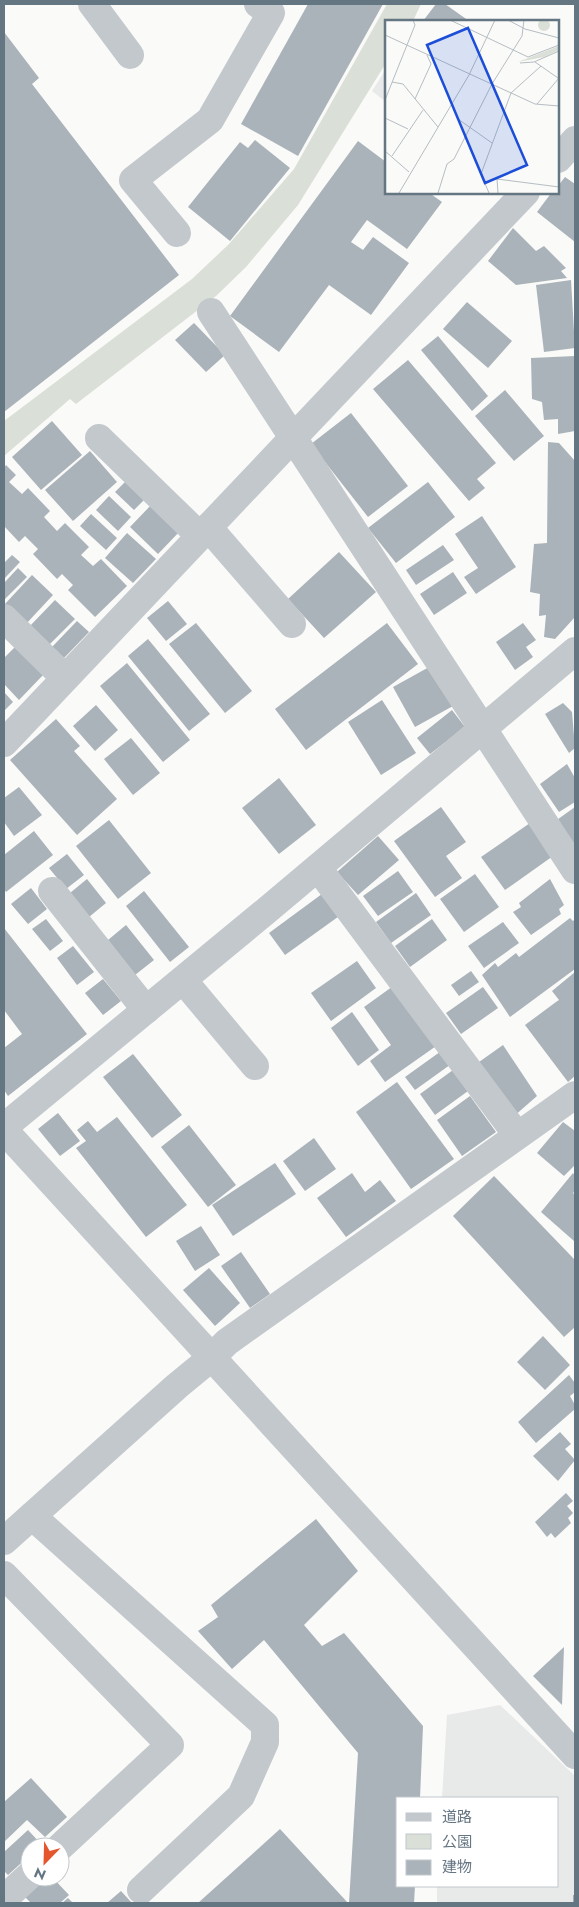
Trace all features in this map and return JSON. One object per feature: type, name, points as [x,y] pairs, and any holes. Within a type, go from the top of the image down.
[{"type":"street","points":[[92,4],[130,55]]},
{"type":"street","points":[[176,233],[133,180],[210,120],[271,13],[258,4]]},
{"type":"street","points":[[559,158],[575,140]]},
{"type":"street","points":[[4,743],[524,194]]},
{"type":"street","points":[[211,312],[575,870]]},
{"type":"street","points":[[98,438],[204,532],[292,624]]},
{"type":"street","points":[[4,618],[65,678]]},
{"type":"street","points":[[575,650],[318,868],[4,1128],[211,1358],[575,1755]]},
{"type":"street","points":[[318,868],[517,1135]]},
{"type":"street","points":[[52,891],[146,1010]]},
{"type":"street","points":[[183,980],[255,1066]]},
{"type":"street","points":[[4,1541],[227,1342],[575,1095]]},
{"type":"street","points":[[32,1516],[265,1725],[265,1742],[241,1796],[141,1890]]},
{"type":"street","points":[[4,1574],[170,1745],[70,1838]]},
{"type":"street","points":[[6,1900],[20,1885]]},
{"type":"shaded area","points":[[385,71],[385,101],[372,91]]},
{"type":"shaded area","points":[[500,1705],[575,1776],[575,1903],[437,1903],[437,1887],[559,1887],[559,1797],[442,1797],[447,1715]]},
{"type":"green space","points":[[387,4],[421,4],[413,20],[385,20],[385,65],[298,205],[246,267],[216,296],[76,404],[70,399],[4,456],[4,421],[192,279],[229,244],[294,169]]},
{"type":"building","points":[[308,4],[383,4],[298,156],[241,124]]},
{"type":"building","points":[[436,4],[445,4],[468,20],[424,20]]},
{"type":"building","points":[[4,32],[39,78],[32,84],[179,275],[4,412]]},
{"type":"building","points":[[255,140],[290,168],[230,241],[188,207],[240,142],[248,148]]},
{"type":"building","points":[[358,141],[385,161],[385,194],[431,194],[442,202],[407,249],[367,220],[351,242],[363,250],[373,237],[409,263],[371,315],[329,285],[279,352],[230,316]]},
{"type":"building","points":[[565,177],[575,184],[575,242],[537,212],[550,194],[559,194],[559,185]]},
{"type":"building","points":[[513,228],[536,251],[544,246],[566,268],[561,271],[567,278],[516,285],[488,261]]},
{"type":"building","points":[[571,280],[575,348],[544,352],[536,285]]},
{"type":"building","points":[[467,302],[512,341],[488,368],[443,329]]},
{"type":"building","points":[[194,323],[225,355],[206,372],[175,340]]},
{"type":"building","points":[[438,336],[488,396],[472,411],[421,350]]},
{"type":"building","points":[[575,356],[575,431],[558,434],[558,419],[544,420],[542,402],[532,399],[531,358]]},
{"type":"building","points":[[408,360],[496,463],[477,479],[485,488],[469,501],[373,389]]},
{"type":"building","points":[[505,390],[544,436],[514,461],[475,416]]},
{"type":"building","points":[[351,413],[408,486],[368,517],[311,444]]},
{"type":"building","points":[[52,421],[82,455],[41,490],[12,457]]},
{"type":"building","points":[[548,442],[559,443],[575,461],[575,617],[555,639],[544,637],[546,615],[539,616],[540,594],[530,592],[534,544],[547,543]]},
{"type":"building","points":[[90,451],[117,482],[73,521],[45,490]]},
{"type":"building","points":[[6,465],[16,475],[9,482],[22,494],[28,488],[50,511],[44,517],[57,531],[65,523],[89,547],[81,555],[93,566],[101,559],[127,586],[95,617],[68,590],[73,585],[62,574],[57,579],[33,554],[38,549],[25,536],[19,542],[4,526],[4,468]]},
{"type":"building","points":[[127,480],[146,498],[134,510],[115,492]]},
{"type":"building","points":[[428,482],[455,517],[396,563],[368,528]]},
{"type":"building","points":[[109,496],[131,517],[118,531],[96,510]]},
{"type":"building","points":[[153,503],[181,530],[158,554],[130,527]]},
{"type":"building","points":[[91,514],[117,538],[106,550],[80,526]]},
{"type":"building","points":[[482,516],[516,567],[476,594],[464,577],[478,568],[455,534]]},
{"type":"building","points":[[127,533],[156,559],[133,583],[105,558]]},
{"type":"building","points":[[443,545],[454,560],[416,585],[406,570]]},
{"type":"building","points":[[339,552],[376,592],[324,638],[288,599]]},
{"type":"building","points":[[12,555],[20,562],[4,579],[4,563]]},
{"type":"building","points":[[18,568],[27,577],[4,600],[4,583]]},
{"type":"building","points":[[453,572],[467,593],[434,615],[420,594]]},
{"type":"building","points":[[32,575],[53,595],[25,625],[4,605]]},
{"type":"building","points":[[55,600],[75,619],[48,646],[28,628]]},
{"type":"building","points":[[168,601],[187,624],[166,641],[147,618]]},
{"type":"building","points":[[77,621],[89,632],[64,658],[52,647]]},
{"type":"building","points":[[196,623],[252,691],[225,713],[169,644]]},
{"type":"building","points":[[387,623],[418,664],[306,750],[275,709]]},
{"type":"building","points":[[523,623],[536,640],[526,647],[533,657],[515,670],[496,642]]},
{"type":"building","points":[[148,639],[210,714],[189,731],[128,656]]},
{"type":"building","points":[[16,646],[44,674],[19,700],[4,684],[4,658]]},
{"type":"building","points":[[127,663],[190,740],[163,762],[100,686]]},
{"type":"building","points":[[431,666],[453,706],[415,727],[393,687]]},
{"type":"building","points":[[4,692],[13,702],[4,711]]},
{"type":"building","points":[[382,700],[416,753],[381,775],[348,722]]},
{"type":"building","points":[[563,703],[572,712],[575,748],[569,753],[545,714]]},
{"type":"building","points":[[96,705],[118,730],[95,751],[73,726]]},
{"type":"building","points":[[452,710],[465,727],[430,754],[417,738]]},
{"type":"building","points":[[56,719],[80,746],[74,751],[117,799],[77,835],[10,760]]},
{"type":"building","points":[[131,738],[160,773],[133,795],[104,759]]},
{"type":"building","points":[[567,764],[575,778],[575,802],[559,812],[540,784]]},
{"type":"building","points":[[279,778],[316,825],[279,854],[242,808]]},
{"type":"building","points":[[19,787],[42,815],[14,836],[4,822],[4,798]]},
{"type":"building","points":[[441,807],[466,842],[446,856],[462,878],[435,897],[394,841]]},
{"type":"building","points":[[575,807],[575,858],[554,822]]},
{"type":"building","points":[[109,820],[151,873],[118,899],[76,846]]},
{"type":"building","points":[[530,823],[553,856],[505,890],[481,857]]},
{"type":"building","points":[[34,831],[53,855],[6,892],[4,889],[4,855]]},
{"type":"building","points":[[378,836],[399,860],[358,895],[337,872]]},
{"type":"building","points":[[67,854],[84,875],[66,889],[49,868]]},
{"type":"building","points":[[398,871],[413,892],[378,916],[363,896]]},
{"type":"building","points":[[475,874],[499,907],[464,932],[440,899]]},
{"type":"building","points":[[87,879],[106,903],[89,917],[70,893]]},
{"type":"building","points":[[550,879],[564,905],[559,909],[561,914],[531,935],[513,912],[521,907],[519,903]]},
{"type":"building","points":[[31,888],[47,909],[28,924],[11,904]]},
{"type":"building","points":[[144,891],[189,947],[170,962],[126,906]]},
{"type":"building","points":[[326,891],[342,914],[285,955],[269,933]]},
{"type":"building","points":[[416,893],[431,915],[391,943],[376,922]]},
{"type":"building","points":[[570,918],[573,921],[575,919],[575,969],[510,1017],[482,975],[495,963],[498,967],[516,953],[519,957]]},
{"type":"building","points":[[46,919],[63,941],[50,951],[32,929]]},
{"type":"building","points":[[432,919],[447,940],[410,967],[395,946]]},
{"type":"building","points":[[503,922],[519,943],[484,968],[468,946]]},
{"type":"building","points":[[126,925],[154,960],[135,975],[108,940]]},
{"type":"building","points":[[4,928],[87,1034],[8,1096],[4,1090],[4,1048],[22,1034],[4,1010]]},
{"type":"building","points":[[73,946],[94,972],[77,985],[57,958]]},
{"type":"building","points":[[357,961],[376,988],[331,1021],[311,993]]},
{"type":"building","points":[[471,971],[479,982],[459,996],[451,985]]},
{"type":"building","points":[[575,972],[575,1076],[568,1082],[525,1025],[559,1000],[552,991]]},
{"type":"building","points":[[103,979],[121,1001],[103,1015],[85,993]]},
{"type":"building","points":[[396,984],[439,1044],[385,1082],[370,1061],[391,1045],[364,1007]]},
{"type":"building","points":[[483,987],[498,1008],[461,1034],[446,1013]]},
{"type":"building","points":[[352,1012],[379,1050],[358,1066],[331,1028]]},
{"type":"building","points":[[503,1045],[537,1096],[513,1117],[472,1067]]},
{"type":"building","points":[[444,1049],[454,1062],[415,1090],[405,1077]]},
{"type":"building","points":[[133,1054],[182,1115],[152,1138],[103,1077]]},
{"type":"building","points":[[453,1070],[468,1091],[435,1115],[420,1094]]},
{"type":"building","points":[[397,1082],[454,1159],[411,1189],[356,1112]]},
{"type":"building","points":[[470,1096],[496,1132],[462,1156],[437,1120]]},
{"type":"building","points":[[58,1113],[80,1141],[60,1156],[38,1129]]},
{"type":"building","points":[[117,1117],[187,1205],[146,1237],[76,1148],[86,1141],[77,1130],[88,1121],[97,1132]]},
{"type":"building","points":[[563,1122],[575,1131],[575,1165],[564,1176],[537,1153]]},
{"type":"building","points":[[189,1125],[236,1185],[208,1207],[161,1147]]},
{"type":"building","points":[[314,1138],[336,1169],[305,1191],[283,1161]]},
{"type":"building","points":[[275,1163],[296,1194],[233,1236],[212,1205]]},
{"type":"building","points":[[352,1173],[365,1192],[380,1180],[396,1201],[346,1237],[317,1198]]},
{"type":"building","points":[[573,1173],[575,1176],[575,1191],[573,1193],[575,1195],[574,1241],[541,1212]]},
{"type":"building","points":[[494,1176],[575,1260],[575,1327],[564,1337],[453,1216]]},
{"type":"building","points":[[201,1226],[220,1255],[195,1271],[176,1241]]},
{"type":"building","points":[[241,1252],[270,1294],[250,1308],[221,1266]]},
{"type":"building","points":[[209,1268],[240,1303],[215,1326],[183,1290]]},
{"type":"building","points":[[543,1336],[570,1365],[545,1390],[517,1362]]},
{"type":"building","points":[[569,1375],[575,1383],[575,1392],[570,1396],[575,1409],[536,1443],[518,1422]]},
{"type":"building","points":[[560,1432],[571,1444],[565,1449],[575,1460],[558,1481],[533,1456]]},
{"type":"building","points":[[566,1493],[573,1501],[567,1506],[573,1513],[568,1518],[571,1523],[555,1538],[551,1533],[547,1537],[535,1522]]},
{"type":"building","points":[[316,1519],[358,1571],[304,1625],[322,1646],[344,1633],[423,1726],[420,1797],[396,1797],[396,1887],[415,1887],[414,1903],[349,1903],[358,1753],[264,1640],[232,1669],[198,1631],[218,1617],[211,1605]]},
{"type":"building","points":[[564,1647],[562,1705],[533,1676]]},
{"type":"building","points":[[31,1778],[67,1817],[45,1837],[27,1820],[4,1842],[4,1802]]},
{"type":"building","points":[[280,1829],[348,1903],[198,1903]]},
{"type":"building","points":[[28,1830],[35,1837],[20,1837]]},
{"type":"building","points":[[20,1837],[20,1864],[8,1875],[4,1871],[4,1852]]},
{"type":"building","points":[[31,1887],[61,1887],[69,1895],[60,1903],[31,1903],[23,1895]]},
{"type":"building","points":[[121,1891],[132,1903],[107,1903]]},
{"type":"building","points":[[68,1898],[73,1903],[62,1903]]},
{"type":"railway","points":[[575,1895],[575,1903]]}]
